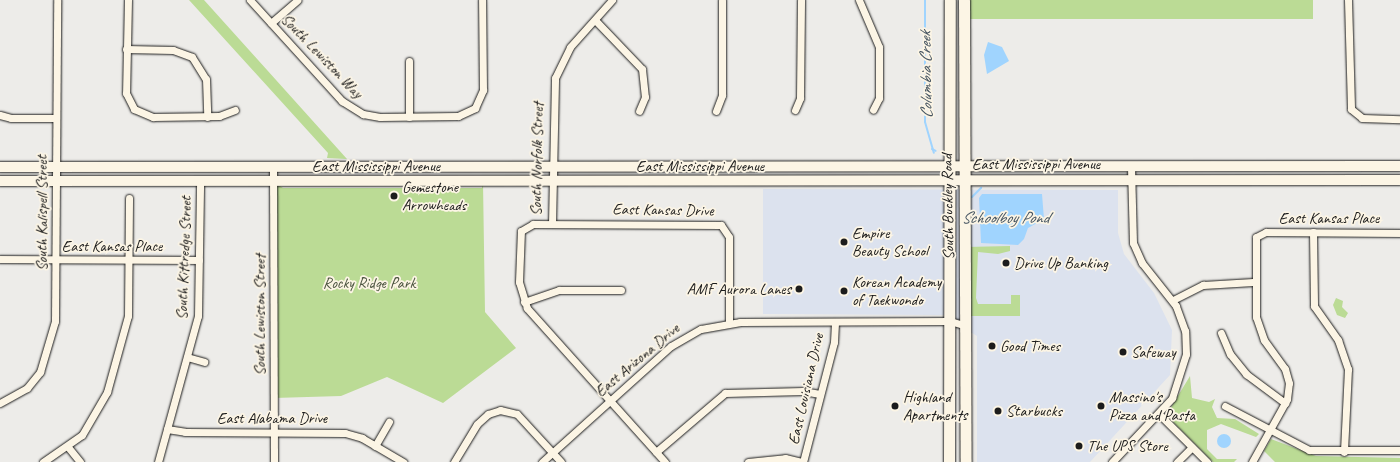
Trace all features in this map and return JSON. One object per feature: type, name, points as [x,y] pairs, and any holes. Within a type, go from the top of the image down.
[{"type":"main road","name":"South Buckley Road","points":[[949,462],[950,321],[948,165],[950,0]]},
{"type":"main road","name":"South Buckley Road","points":[[964,0],[966,462]]},
{"type":"main road","name":"East Mississippi Avenue","points":[[0,167],[948,165],[1400,166]]},
{"type":"main road","name":"East Mississippi Avenue","points":[[0,181],[552,182],[948,179],[1400,180]]},
{"type":"main road","points":[[950,321],[966,376]]},
{"type":"street","name":"South Kalispell Street","points":[[0,403],[27,388],[42,366],[55,320],[57,0]]},
{"type":"street","points":[[128,0],[126,93],[134,109],[149,117],[225,116],[235,110]]},
{"type":"street","name":"South Lewiston Way","points":[[250,0],[348,106],[372,116],[409,117],[458,116],[475,108],[482,90],[482,0]]},
{"type":"street","points":[[271,23],[297,0]]},
{"type":"street","name":"South Norfolk Street","points":[[610,401],[524,302],[519,282],[520,233],[528,225],[552,224],[555,78],[570,47],[612,0]]},
{"type":"street","points":[[716,111],[722,95],[722,0]]},
{"type":"street","points":[[795,110],[800,98],[801,0]]},
{"type":"street","points":[[859,0],[878,47],[879,98],[873,110]]},
{"type":"street","points":[[1348,0],[1351,109],[1362,118],[1400,119]]},
{"type":"street","points":[[595,20],[642,69],[645,97],[639,111]]},
{"type":"street","points":[[126,49],[173,50],[192,57],[206,79],[207,117]]},
{"type":"street","points":[[409,61],[409,117]]},
{"type":"street","points":[[0,114],[11,118],[56,118]]},
{"type":"street","points":[[1112,462],[1159,414],[1178,387],[1185,365],[1185,331],[1173,300],[1142,263],[1133,243],[1131,166]]},
{"type":"street","name":"South Lewiston Street","points":[[273,167],[274,462]]},
{"type":"street","name":"South Kittredge Street","points":[[158,462],[198,316],[200,182]]},
{"type":"street","points":[[43,462],[68,447],[91,424],[107,392],[128,316],[129,198]]},
{"type":"street","name":"East Kansas Drive","points":[[552,224],[721,225],[729,237],[729,322]]},
{"type":"street","points":[[1313,232],[1314,306],[1338,340],[1349,377],[1344,452]]},
{"type":"street","name":"East Kansas Place","points":[[1253,282],[1253,245],[1259,234],[1313,232],[1400,233]]},
{"type":"street","name":"East Kansas Place","points":[[0,259],[199,260]]},
{"type":"street","points":[[1173,300],[1202,284],[1253,282],[1259,329],[1288,376],[1285,403],[1252,462]]},
{"type":"street","points":[[524,302],[559,290],[622,290]]},
{"type":"street","name":"East Arizona Drive","points":[[542,462],[680,339],[701,329],[729,322],[966,321]]},
{"type":"street","name":"East Louisiana Drive","points":[[803,462],[834,342],[835,322]]},
{"type":"street","points":[[1221,333],[1230,354],[1246,374],[1285,403]]},
{"type":"street","points":[[187,358],[204,362]]},
{"type":"street","points":[[656,452],[725,393],[803,391],[820,394]]},
{"type":"street","points":[[610,401],[665,462]]},
{"type":"street","points":[[1225,406],[1268,431],[1308,450],[1344,452],[1400,450]]},
{"type":"street","points":[[454,462],[477,424],[488,414],[500,410],[517,414],[562,462]]},
{"type":"street","points":[[1159,414],[1207,462]]},
{"type":"street","points":[[375,446],[389,422]]},
{"type":"street","name":"East Alabama Drive","points":[[167,429],[185,432],[345,433],[375,446],[403,462]]},
{"type":"street","points":[[68,447],[80,462]]},
{"type":"street","points":[[1177,462],[1192,447]]},
{"type":"street","points":[[748,462],[771,458],[803,462]]},
{"type":"shaded area","points":[[763,189],[1118,190],[1118,233],[1124,254],[1154,293],[1172,330],[1170,375],[1090,462],[977,462],[977,336],[944,315],[763,314]]},
{"type":"green space","points":[[189,0],[204,0],[347,159],[327,158],[328,153]]},
{"type":"green space","points":[[969,0],[1313,0],[1313,19],[969,19]]},
{"type":"green space","name":"Rocky Ridge Park","points":[[273,182],[283,188],[482,188],[483,182],[485,312],[516,348],[443,403],[387,377],[341,396],[274,398]]},
{"type":"green space","points":[[1010,246],[1010,251],[998,254],[978,252],[976,298],[978,304],[1011,304],[1011,295],[1020,295],[1020,316],[966,316],[966,247]]},
{"type":"green space","points":[[1336,298],[1343,301],[1342,307],[1348,313],[1345,318],[1337,315],[1333,305]]},
{"type":"green space","points":[[1190,376],[1192,398],[1209,402],[1215,399],[1212,407],[1217,418],[1235,419],[1259,434],[1256,437],[1221,424],[1207,430],[1207,449],[1217,459],[1237,459],[1234,462],[1213,462],[1171,420],[1170,409]]},
{"type":"green space","points":[[1271,439],[1316,456],[1400,458],[1400,462],[1275,462],[1264,451]]},
{"type":"water","points":[[988,42],[1002,47],[1009,61],[987,74],[984,55]]},
{"type":"water","name":"Schoolboy Pond","points":[[982,194],[1042,194],[1044,219],[1028,228],[1024,239],[1018,245],[981,243],[979,198]]},
{"type":"water","points":[[1221,434],[1227,434],[1231,438],[1231,444],[1227,448],[1221,448],[1217,444],[1217,438]]},
{"type":"waterway","name":"Columbia Creek","points":[[925,0],[925,122],[934,153]]},
{"type":"waterway","name":"Columbia Creek","points":[[932,149],[936,151]]},
{"type":"waterway","name":"Columbia Creek","points":[[972,197],[981,188]]},
{"type":"place","name":"Gemestone Arrowheads","points":[[394,196]]},
{"type":"place","name":"Empire Beauty School","points":[[844,242]]},
{"type":"place","name":"Drive Up Banking","points":[[1006,263]]},
{"type":"place","name":"AMF Aurora Lanes","points":[[799,289]]},
{"type":"place","name":"Korean Academy of Taekwondo","points":[[844,291]]},
{"type":"place","name":"Good Times","points":[[992,346]]},
{"type":"place","name":"Safeway","points":[[1123,352]]},
{"type":"place","name":"Highland Apartments","points":[[895,406]]},
{"type":"place","name":"Massino's Pizza and Pasta","points":[[1101,406]]},
{"type":"place","name":"Starbucks","points":[[998,411]]},
{"type":"place","name":"The UPS Store","points":[[1079,446]]}]
